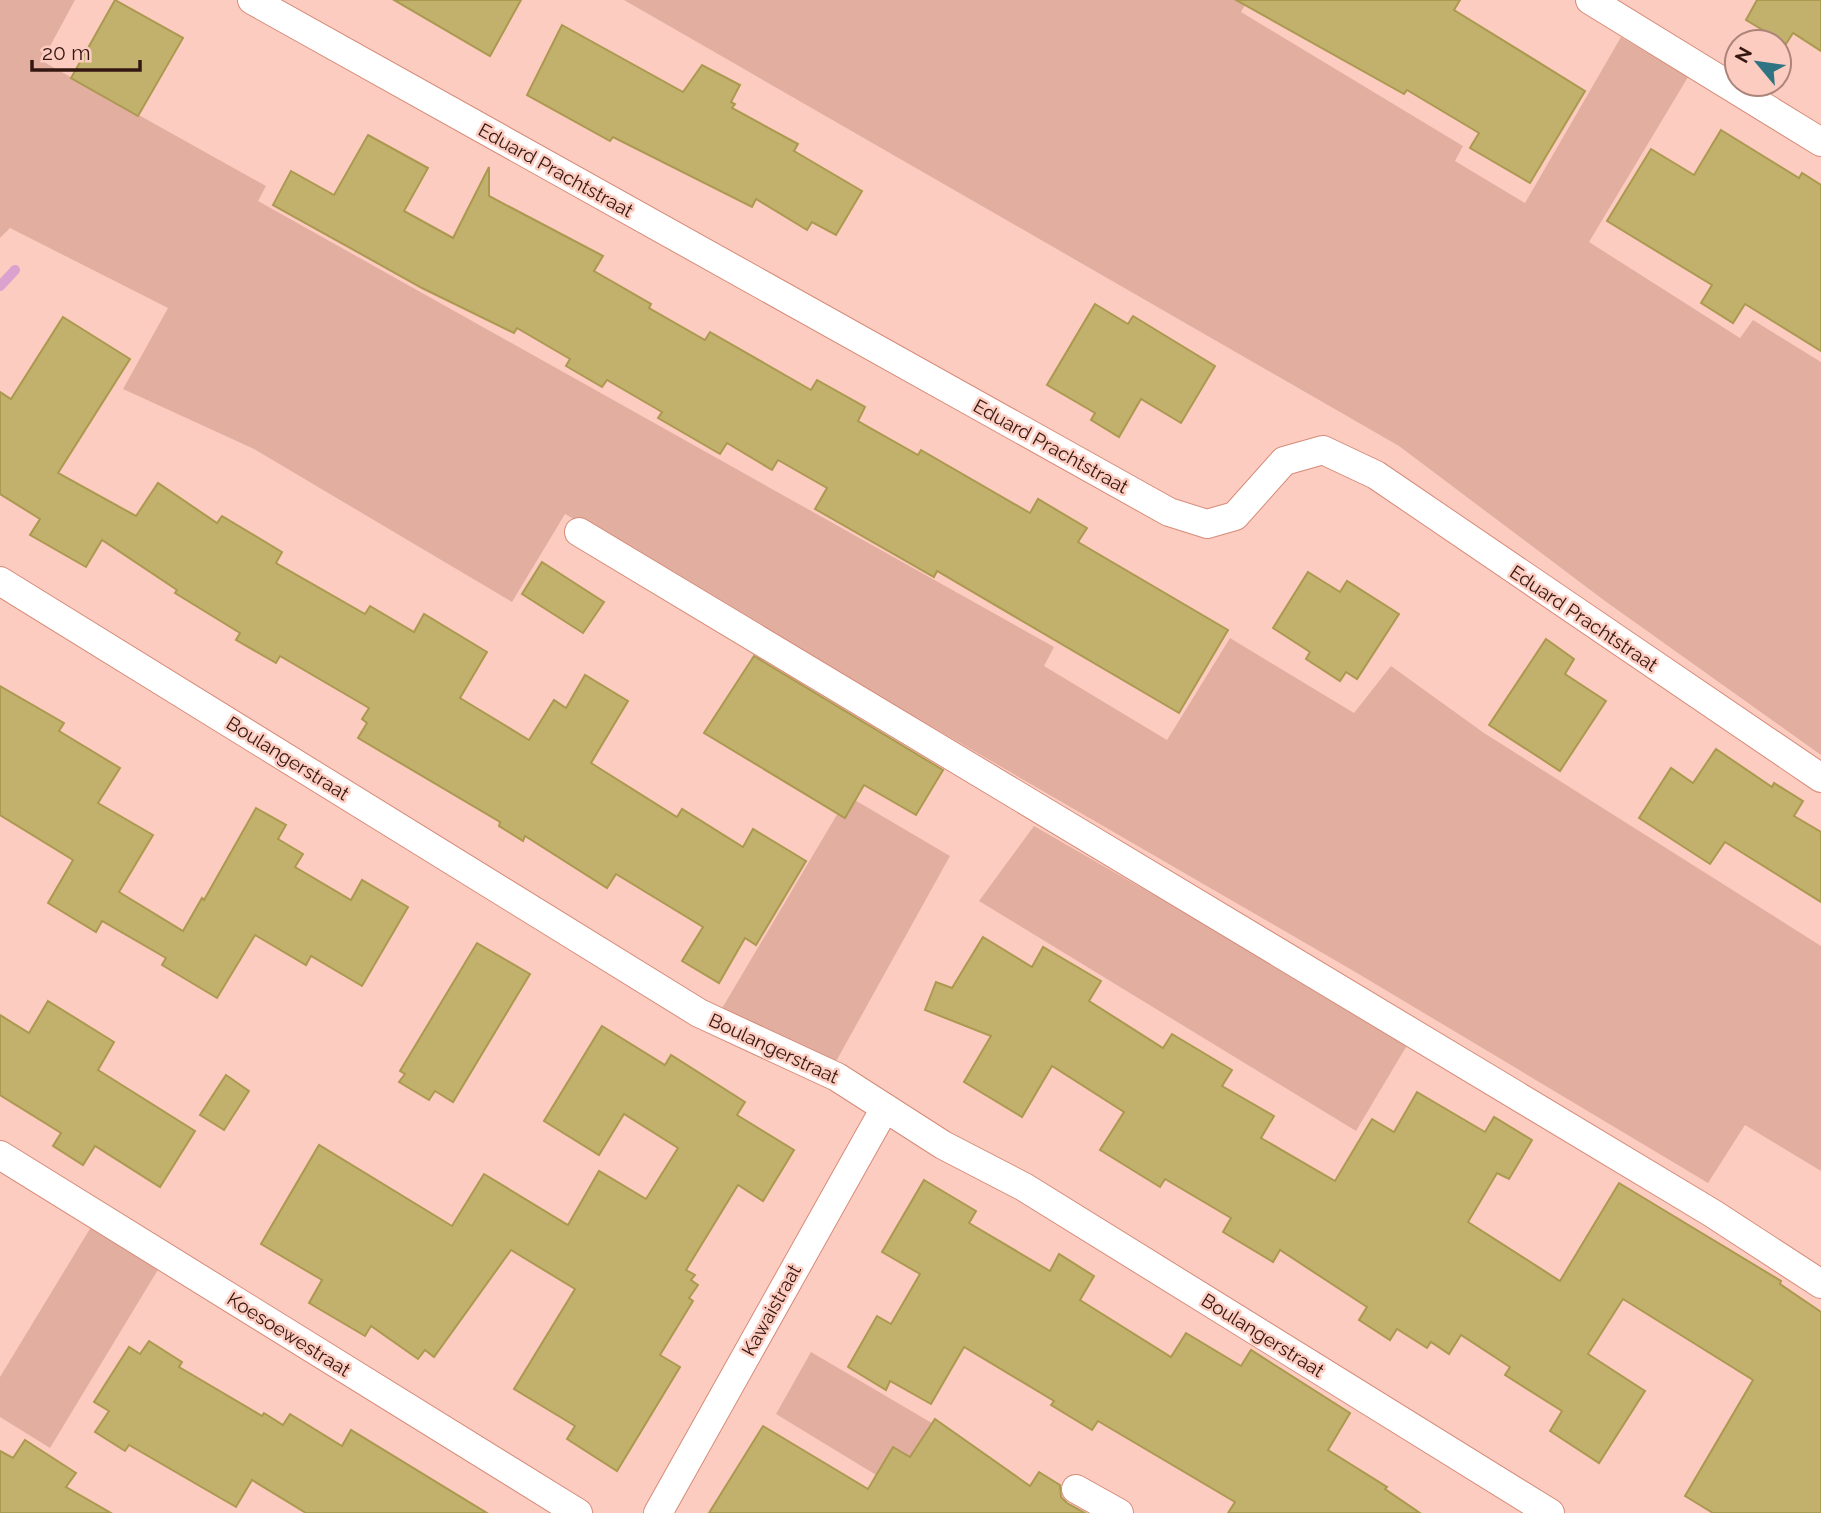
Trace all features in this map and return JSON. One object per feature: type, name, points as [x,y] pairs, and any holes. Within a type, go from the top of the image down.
[{"type":"street","name":"Eduard Prachtstraat","points":[[252,0],[1169,512],[1207,524],[1235,516],[1284,461],[1323,450],[1376,475],[1821,778]]},
{"type":"street","points":[[1590,0],[1821,142]]},
{"type":"street","points":[[579,532],[1712,1213],[1821,1284]]},
{"type":"street","name":"Boulangerstraat","points":[[0,581],[699,1013],[837,1077],[943,1145],[1024,1187],[1550,1513]]},
{"type":"street","name":"Kawaistraat","points":[[658,1513],[885,1108]]},
{"type":"street","name":"Koesoewestraat","points":[[0,1155],[578,1513]]},
{"type":"street","points":[[1076,1489],[1119,1513]]},
{"type":"shaded area","points":[[0,0],[75,0],[42,61],[266,186],[258,201],[1054,647],[1044,666],[1167,740],[1230,638],[1354,713],[1391,666],[1484,733],[1821,946],[1821,1171],[1745,1125],[1708,1183],[1357,973],[565,514],[512,602],[254,449],[123,389],[168,308],[10,228],[0,238]]},
{"type":"shaded area","points":[[624,0],[1248,0],[1241,12],[1463,146],[1455,161],[1525,203],[1621,37],[1688,77],[1589,242],[1740,338],[1753,320],[1821,362],[1821,755],[1605,601],[1399,446]]},
{"type":"shaded area","points":[[848,796],[950,856],[834,1065],[721,1010]]},
{"type":"shaded area","points":[[1034,826],[1409,1042],[1356,1131],[979,901]]},
{"type":"shaded area","points":[[91,1227],[159,1268],[50,1448],[0,1417],[0,1377]]},
{"type":"shaded area","points":[[811,1352],[942,1429],[904,1492],[776,1414]]},
{"type":"building","points":[[115,0],[183,38],[138,116],[71,78]]},
{"type":"building","points":[[394,0],[521,0],[490,56]]},
{"type":"building","points":[[1236,0],[1460,0],[1454,10],[1585,91],[1530,183],[1470,148],[1479,133],[1407,90],[1404,94]]},
{"type":"building","points":[[1757,0],[1821,0],[1821,51],[1793,33],[1793,28],[1759,28],[1746,20]]},
{"type":"building","points":[[562,25],[683,92],[702,65],[740,85],[731,102],[735,104],[732,108],[798,144],[794,151],[862,191],[836,235],[812,222],[807,230],[756,199],[752,207],[613,137],[610,141],[527,95]]},
{"type":"building","points":[[1721,130],[1799,178],[1802,173],[1821,185],[1821,351],[1745,304],[1733,323],[1701,303],[1712,285],[1607,221],[1651,149],[1694,175]]},
{"type":"building","points":[[368,135],[428,168],[404,211],[453,238],[489,167],[489,196],[603,256],[594,271],[651,304],[649,308],[705,340],[710,332],[811,390],[817,380],[865,407],[858,421],[918,455],[921,450],[1030,513],[1038,499],[1087,528],[1078,542],[1228,630],[1179,713],[937,571],[934,577],[815,509],[827,488],[778,460],[772,470],[727,443],[720,454],[658,418],[662,412],[607,380],[602,387],[566,366],[570,359],[517,328],[514,333],[422,288],[273,205],[291,171],[334,195]]},
{"type":"building","points":[[1095,304],[1128,324],[1133,316],[1215,366],[1181,423],[1141,399],[1119,437],[1091,420],[1095,413],[1047,385]]},
{"type":"building","points":[[63,317],[130,359],[58,473],[136,516],[158,483],[217,523],[222,516],[282,552],[276,563],[365,614],[370,606],[414,632],[424,614],[487,652],[460,698],[529,740],[554,700],[566,708],[585,675],[628,701],[591,763],[677,817],[682,809],[743,847],[753,829],[806,861],[756,945],[745,938],[719,983],[682,961],[703,927],[616,874],[607,888],[525,836],[523,841],[499,826],[500,822],[358,738],[367,723],[362,719],[369,708],[280,656],[276,663],[236,640],[240,633],[175,593],[177,590],[102,540],[86,567],[30,535],[40,519],[0,494],[0,392],[11,399]]},
{"type":"building","points":[[542,562],[604,602],[583,633],[522,594]]},
{"type":"building","points":[[1308,572],[1340,592],[1347,581],[1399,614],[1357,679],[1346,672],[1340,681],[1306,659],[1310,652],[1273,628]]},
{"type":"building","points":[[1546,639],[1574,659],[1565,674],[1606,701],[1560,771],[1489,725]]},
{"type":"building","points":[[754,656],[943,770],[916,815],[864,785],[845,818],[704,733]]},
{"type":"building","points":[[0,686],[64,723],[59,731],[120,768],[98,803],[153,835],[119,892],[183,931],[202,898],[204,900],[256,808],[286,825],[278,839],[303,854],[295,867],[351,900],[362,880],[408,907],[362,986],[311,956],[306,965],[255,935],[217,998],[162,965],[166,958],[102,921],[96,932],[48,903],[73,860],[0,815]]},
{"type":"building","points":[[1716,749],[1772,787],[1774,783],[1803,801],[1794,816],[1821,832],[1821,902],[1725,842],[1710,864],[1639,818],[1671,768],[1693,783]]},
{"type":"building","points":[[983,937],[1032,967],[1043,947],[1101,981],[1089,1001],[1163,1048],[1172,1034],[1232,1070],[1222,1086],[1274,1116],[1261,1138],[1335,1181],[1372,1119],[1394,1132],[1417,1092],[1485,1132],[1494,1117],[1532,1140],[1509,1179],[1497,1173],[1468,1222],[1560,1281],[1619,1183],[1781,1281],[1780,1284],[1821,1312],[1821,1513],[1713,1513],[1685,1496],[1753,1380],[1623,1299],[1588,1354],[1645,1391],[1599,1463],[1550,1431],[1562,1411],[1505,1375],[1510,1367],[1461,1335],[1449,1354],[1431,1342],[1427,1348],[1397,1329],[1390,1340],[1359,1320],[1367,1307],[1280,1250],[1273,1262],[1223,1232],[1231,1218],[1165,1179],[1160,1187],[1100,1150],[1124,1112],[1052,1066],[1022,1117],[964,1082],[991,1036],[925,1010],[936,982],[952,988]]},
{"type":"building","points":[[477,943],[530,974],[453,1102],[435,1091],[429,1100],[399,1082],[405,1074],[400,1071]]},
{"type":"building","points":[[48,1001],[114,1042],[98,1070],[195,1131],[160,1187],[95,1146],[83,1165],[53,1146],[61,1133],[0,1095],[0,1015],[29,1033]]},
{"type":"building","points":[[602,1026],[665,1065],[671,1055],[745,1102],[737,1115],[794,1150],[763,1201],[738,1185],[686,1270],[695,1275],[691,1280],[698,1285],[689,1298],[693,1301],[660,1355],[680,1367],[617,1471],[567,1439],[575,1426],[514,1389],[575,1289],[511,1250],[434,1357],[425,1350],[418,1359],[371,1326],[365,1336],[309,1303],[322,1280],[261,1244],[319,1145],[452,1226],[484,1174],[568,1225],[599,1171],[646,1199],[678,1148],[624,1114],[599,1155],[544,1121]]},
{"type":"building","points":[[226,1075],[249,1091],[224,1130],[200,1115]]},
{"type":"building","points":[[924,1180],[976,1211],[969,1223],[1050,1271],[1059,1254],[1094,1276],[1080,1300],[1171,1357],[1186,1333],[1241,1366],[1251,1350],[1350,1413],[1328,1450],[1387,1487],[1385,1489],[1420,1513],[1228,1513],[1235,1502],[1098,1421],[1092,1430],[1051,1405],[1054,1401],[964,1347],[931,1404],[890,1381],[886,1390],[848,1367],[877,1316],[891,1324],[920,1274],[882,1252]]},
{"type":"building","points":[[149,1341],[182,1362],[179,1367],[262,1416],[264,1413],[283,1425],[290,1414],[342,1446],[351,1430],[487,1513],[306,1513],[252,1480],[236,1507],[129,1445],[125,1451],[95,1432],[109,1411],[94,1402],[129,1347],[140,1354]]},
{"type":"building","points":[[935,1419],[1030,1486],[1039,1472],[1060,1485],[1061,1497],[1085,1513],[709,1513],[763,1426],[868,1489],[893,1447],[910,1457]]},
{"type":"building","points":[[25,1440],[76,1473],[66,1487],[111,1513],[0,1513],[0,1451],[13,1458]]},
{"type":"waterway","points":[[0,286],[15,270]]}]
